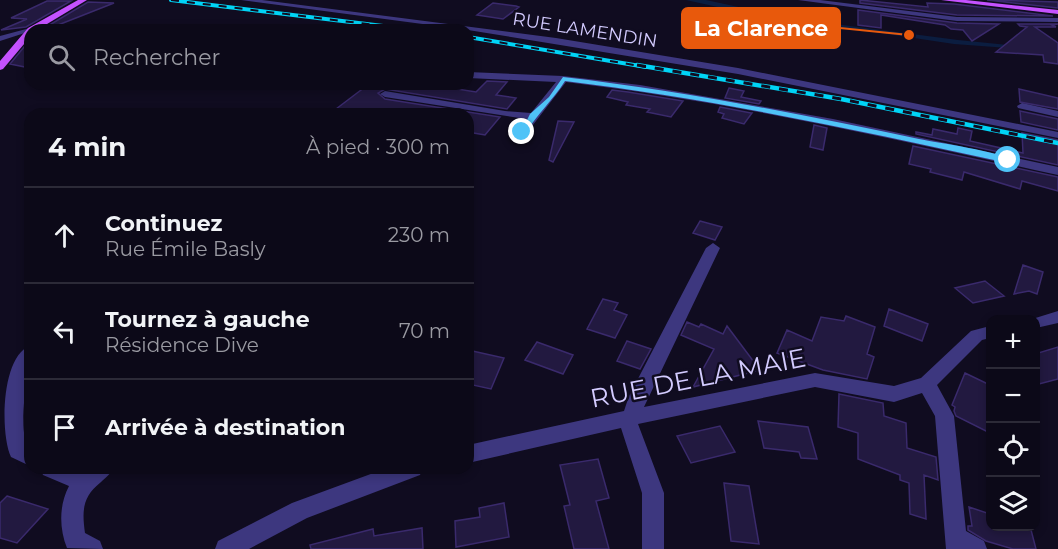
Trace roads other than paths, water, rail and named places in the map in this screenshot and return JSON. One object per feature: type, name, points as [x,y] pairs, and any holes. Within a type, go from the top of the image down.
[{"type":"main road","points":[[42,24],[83,0]]},
{"type":"main road","points":[[945,0],[1058,12]]},
{"type":"main road","points":[[0,67],[24,38]]},
{"type":"street","name":"RUE LAMENDIN","points":[[245,0],[431,24]]},
{"type":"street","points":[[802,0],[948,18],[1058,20]]},
{"type":"street","name":"RUE LAMENDIN","points":[[474,30],[693,64],[1058,135]]},
{"type":"street","points":[[0,39],[24,33]]},
{"type":"street","points":[[474,75],[563,79],[640,88],[833,123],[1058,171]]},
{"type":"street","points":[[522,132],[532,116],[551,98],[563,79]]},
{"type":"street","points":[[385,94],[469,108]]},
{"type":"street","points":[[1022,106],[1058,114]]},
{"type":"street","points":[[474,109],[532,116]]},
{"type":"street","points":[[653,549],[653,493],[629,418],[693,276],[713,248]]},
{"type":"street","points":[[1040,321],[1058,317]]},
{"type":"street","name":"RUE DE LA MAIE","points":[[474,453],[814,380],[894,394],[927,384],[977,335],[986,333]]},
{"type":"street","points":[[24,360],[21,363],[13,427],[18,451],[24,454]]},
{"type":"street","points":[[927,384],[944,416],[956,544],[976,549]]},
{"type":"street","points":[[65,474],[84,482]]},
{"type":"street","points":[[92,549],[75,540],[70,508],[84,482],[95,474]]},
{"type":"street","points":[[226,549],[300,510],[397,474]]},
{"type":"water","points":[[686,0],[706,0],[789,18],[958,40],[1008,45],[1058,42],[1058,48],[1008,48],[954,44],[854,29],[795,24]]},
{"type":"railway","points":[[171,0],[367,24]]},
{"type":"railway","points":[[474,38],[646,67]]},
{"type":"railway","points":[[637,65],[841,99],[1058,143]]},
{"type":"place","name":"La Clarence","points":[[909,35]]}]
